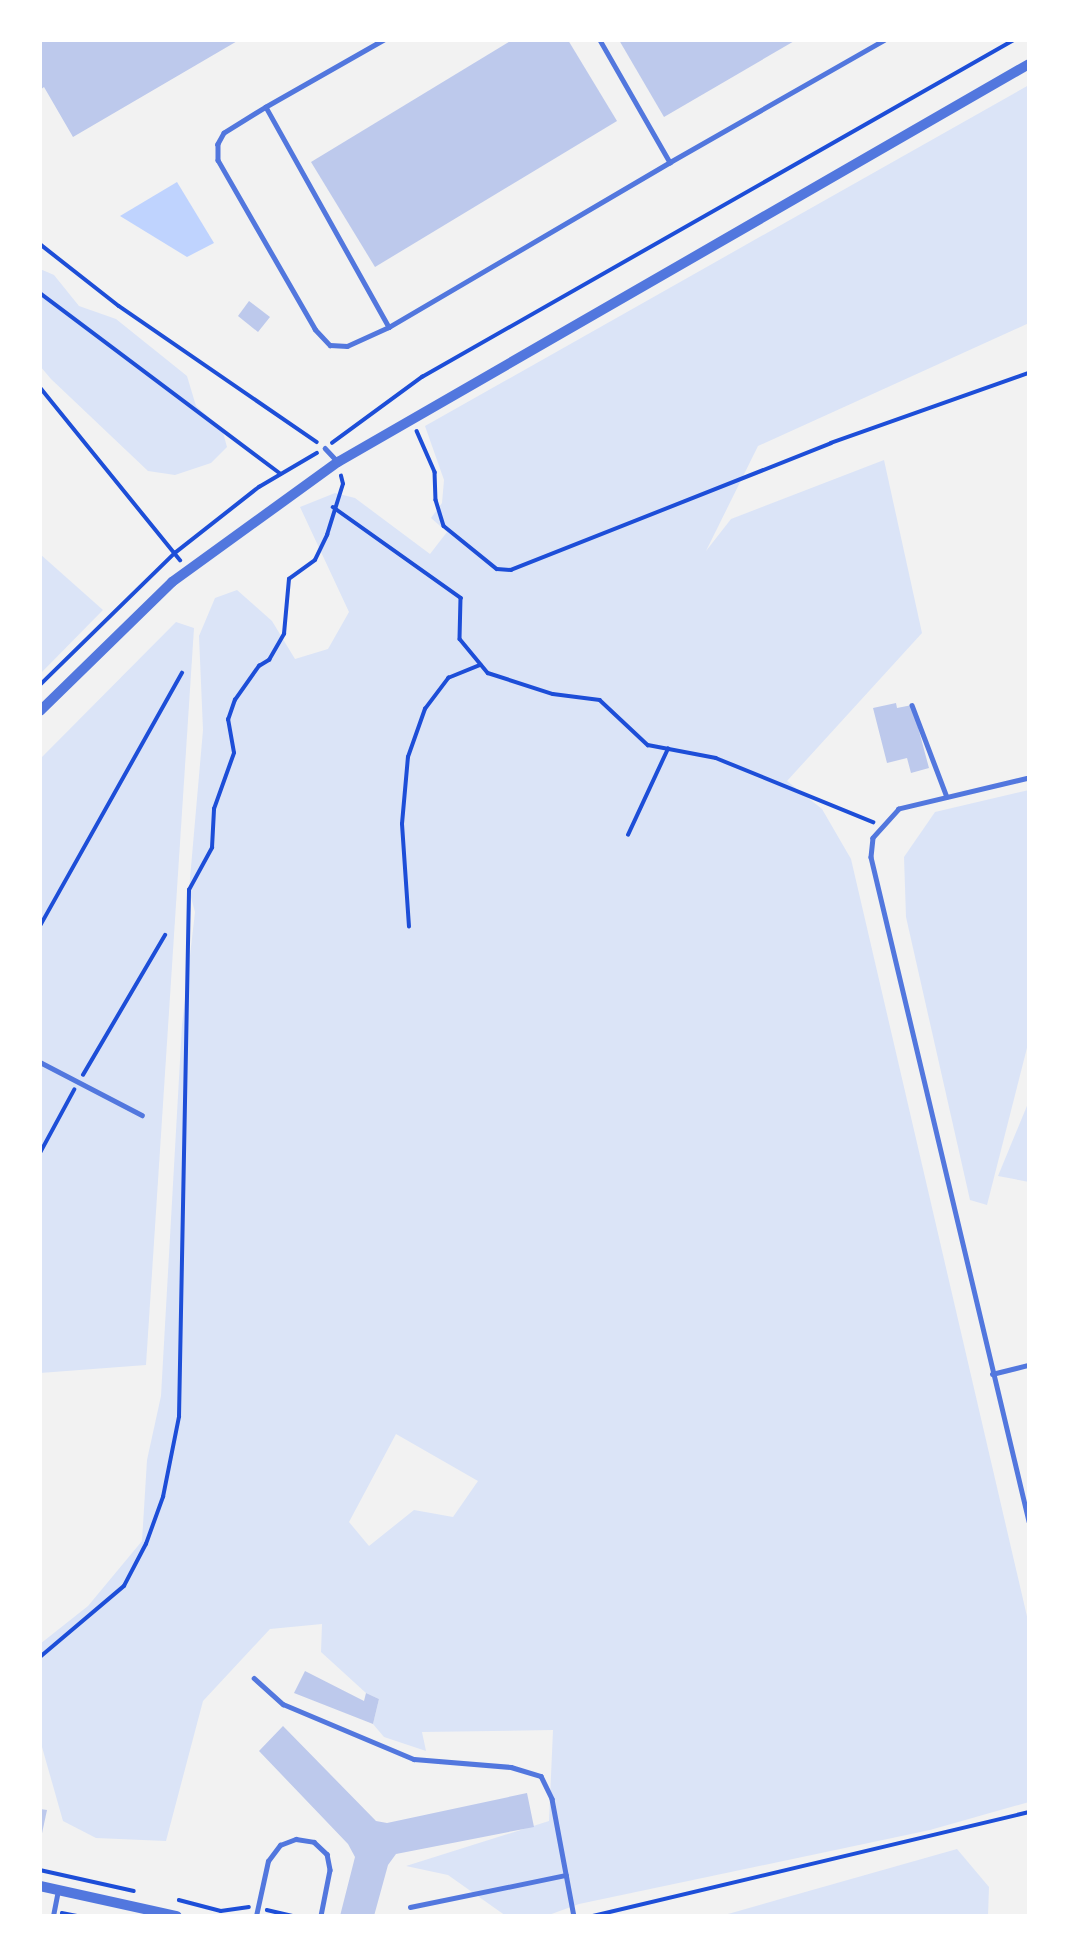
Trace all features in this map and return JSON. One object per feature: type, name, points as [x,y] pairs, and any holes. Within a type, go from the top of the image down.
[{"type":"street","points":[[40,711],[124,625],[187,571],[338,462],[1029,64]]},
{"type":"street","points":[[40,1886],[177,1916]]},
{"type":"lane","points":[[384,40],[224,133],[218,160],[315,329],[330,345],[348,346],[389,327],[884,40]]},
{"type":"lane","points":[[600,40],[670,162]]},
{"type":"lane","points":[[265,107],[389,327]]},
{"type":"lane","points":[[325,448],[338,462]]},
{"type":"lane","points":[[912,705],[947,797]]},
{"type":"lane","points":[[1029,778],[899,809],[882,823],[873,838],[871,857],[1029,1521]]},
{"type":"lane","points":[[40,1062],[142,1115]]},
{"type":"lane","points":[[992,1374],[1029,1364]]},
{"type":"lane","points":[[254,1678],[283,1704],[414,1759],[510,1767],[541,1776],[552,1799],[574,1916]]},
{"type":"lane","points":[[256,1916],[268,1861],[280,1845],[296,1839],[314,1842],[327,1854],[330,1870],[321,1916]]},
{"type":"lane","points":[[410,1907],[566,1875]]},
{"type":"lane","points":[[53,1916],[58,1890]]},
{"type":"path","points":[[40,685],[175,553],[281,474],[325,448],[422,377],[1014,40]]},
{"type":"path","points":[[40,244],[120,306],[325,448]]},
{"type":"path","points":[[40,293],[281,474]]},
{"type":"path","points":[[411,419],[429,453],[444,526],[497,569],[511,570],[856,434],[1029,373]]},
{"type":"path","points":[[40,387],[187,571]]},
{"type":"path","points":[[40,1657],[124,1586],[146,1544],[163,1497],[179,1417],[189,890],[212,848],[214,809],[234,753],[228,720],[235,700],[259,666],[269,660],[284,634],[289,579],[315,560],[327,535],[333,507],[343,484],[338,462]]},
{"type":"path","points":[[333,507],[461,598],[460,639],[488,673],[553,694],[600,700],[648,745],[716,758],[862,819],[882,823]]},
{"type":"path","points":[[408,928],[402,824],[408,757],[425,709],[448,678],[480,665]]},
{"type":"path","points":[[40,926],[182,673]]},
{"type":"path","points":[[628,835],[668,749]]},
{"type":"path","points":[[40,1153],[165,935]]},
{"type":"path","points":[[593,1916],[1029,1812]]},
{"type":"path","points":[[40,1870],[138,1892]]},
{"type":"path","points":[[178,1900],[221,1911],[241,1905],[292,1916]]},
{"type":"shaded area","points":[[1029,85],[1029,323],[758,446],[706,551],[731,519],[884,460],[922,633],[787,781],[822,809],[851,859],[1029,1625],[1029,1802],[930,1830],[579,1904],[546,1916],[506,1916],[448,1875],[406,1866],[549,1821],[553,1730],[422,1732],[426,1751],[384,1737],[373,1724],[379,1699],[366,1693],[321,1652],[322,1624],[270,1629],[203,1701],[166,1841],[96,1838],[63,1821],[40,1740],[40,1644],[88,1606],[142,1541],[147,1460],[161,1396],[182,1025],[195,912],[189,890],[203,730],[199,636],[215,598],[237,590],[272,621],[295,659],[328,649],[349,612],[300,507],[335,493],[355,498],[430,554],[447,532],[431,518],[442,503],[444,480],[425,426]],"holes":[[[396,1434],[478,1481],[453,1517],[414,1510],[369,1546],[349,1522]]]},
{"type":"shaded area","points":[[40,269],[54,275],[79,306],[116,319],[187,376],[196,406],[222,429],[227,447],[211,463],[175,475],[148,471],[51,379],[40,366]]},
{"type":"shaded area","points":[[40,554],[103,610],[40,674]]},
{"type":"shaded area","points":[[176,622],[194,628],[146,1365],[40,1373],[40,759]]},
{"type":"shaded area","points":[[1029,790],[1029,1040],[987,1205],[970,1200],[906,917],[904,857],[935,812]]},
{"type":"shaded area","points":[[1029,1101],[1029,1182],[998,1176]]},
{"type":"shaded area","points":[[957,1849],[989,1887],[988,1916],[721,1916]]},
{"type":"water","points":[[177,182],[214,243],[187,257],[120,216]]},
{"type":"building","points":[[40,40],[239,40],[73,137],[44,87],[40,90]]},
{"type":"building","points":[[512,40],[568,40],[617,121],[375,267],[311,162]]},
{"type":"building","points":[[619,40],[796,40],[664,117]]},
{"type":"building","points":[[249,301],[270,317],[258,332],[238,316]]},
{"type":"building","points":[[896,703],[897,708],[912,705],[929,768],[911,773],[907,758],[887,763],[873,708]]},
{"type":"building","points":[[305,1671],[364,1701],[366,1693],[379,1699],[373,1724],[294,1693]]},
{"type":"building","points":[[283,1726],[376,1821],[387,1823],[527,1793],[534,1827],[396,1854],[388,1865],[374,1916],[340,1916],[355,1857],[348,1844],[259,1751]]},
{"type":"building","points":[[40,1809],[47,1810],[41,1838],[40,1838]]}]
